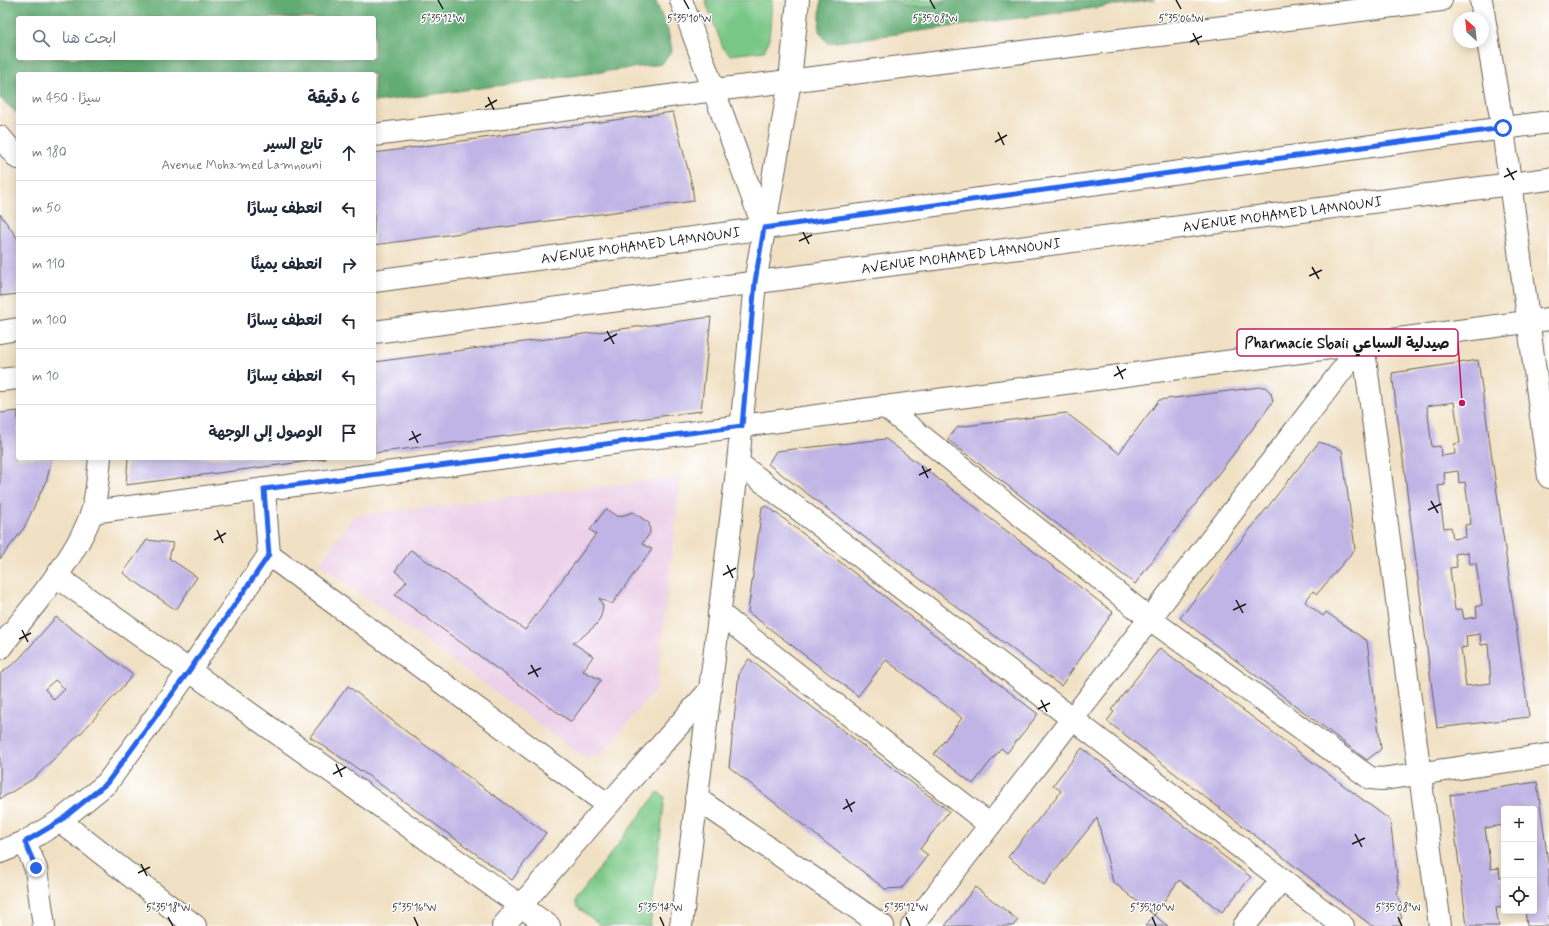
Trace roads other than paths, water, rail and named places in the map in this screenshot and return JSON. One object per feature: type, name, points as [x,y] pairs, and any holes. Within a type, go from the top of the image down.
[{"type":"street","points":[[681,0],[764,228]]},
{"type":"street","points":[[681,926],[738,463],[755,282],[790,81],[798,0]]},
{"type":"street","points":[[376,135],[714,90],[1441,0]]},
{"type":"street","points":[[1481,0],[1503,128],[1510,184],[1539,320],[1549,478]]},
{"type":"street","name":"AVENUE MOHAMED LAMNOUNI","points":[[376,281],[1549,122]]},
{"type":"street","points":[[0,137],[16,156]]},
{"type":"street","name":"AVENUE MOHAMED LAMNOUNI","points":[[376,332],[1549,179]]},
{"type":"street","points":[[92,512],[1539,320]]},
{"type":"street","points":[[0,332],[16,329]]},
{"type":"street","points":[[912,926],[1363,343]]},
{"type":"street","points":[[1363,343],[1440,926]]},
{"type":"street","points":[[0,380],[16,378]]},
{"type":"street","points":[[884,406],[1150,619],[1370,778],[1382,779],[1549,755]]},
{"type":"street","points":[[0,648],[56,576],[79,541],[92,512],[100,460]]},
{"type":"street","points":[[738,463],[1342,926]]},
{"type":"street","points":[[0,852],[25,842],[60,821],[107,783],[189,671],[269,555],[264,489]]},
{"type":"street","points":[[269,555],[608,805]]},
{"type":"street","points":[[56,576],[548,926]]},
{"type":"street","points":[[719,613],[990,825]]},
{"type":"street","points":[[503,926],[709,690]]},
{"type":"street","points":[[696,798],[883,926]]},
{"type":"street","points":[[60,821],[178,920],[195,926]]},
{"type":"street","points":[[25,842],[36,868],[44,926]]},
{"type":"street","points":[[1244,926],[1282,880]]},
{"type":"place","name":"Pharmacie Sbaii صيدلية السباعي","points":[[1462,403]]}]
